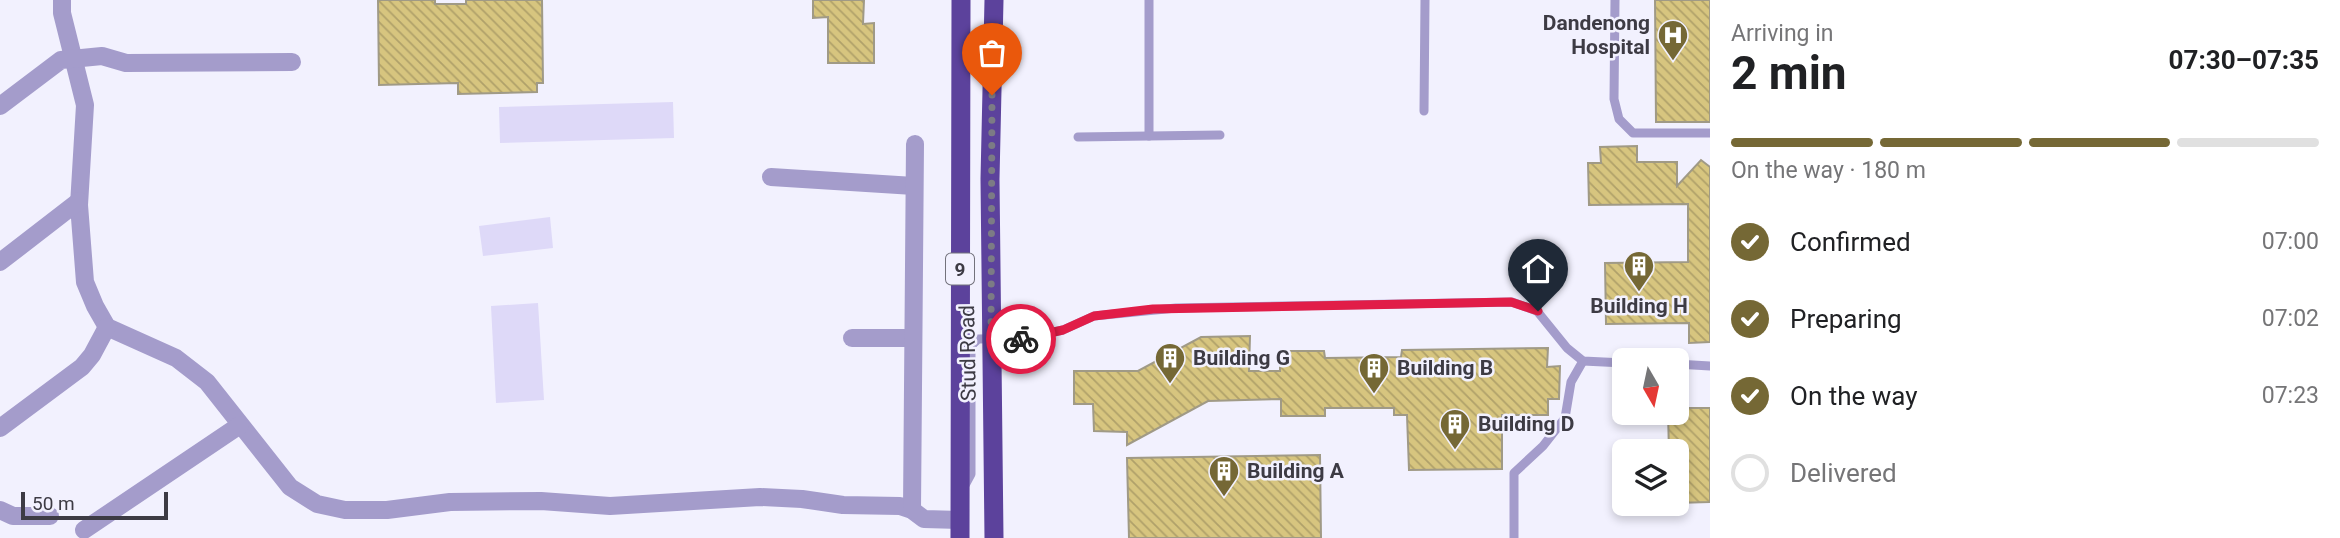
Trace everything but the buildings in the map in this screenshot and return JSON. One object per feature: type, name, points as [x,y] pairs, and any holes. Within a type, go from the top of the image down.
[{"type":"highway","name":"Stud Road","points":[[960,529],[961,0]]},
{"type":"highway","name":"Stud Road","points":[[994,0],[990,179],[994,538]]},
{"type":"street","points":[[62,0],[62,13],[85,105],[79,201],[85,282],[95,306],[107,327],[176,358],[206,382],[290,487],[317,504],[345,510],[387,510],[450,502],[541,501],[610,506],[760,497],[843,505],[900,506],[912,510],[924,519],[960,529]]},
{"type":"street","points":[[0,106],[61,60],[73,58],[102,57],[126,63],[292,62]]},
{"type":"street","points":[[912,510],[915,144]]},
{"type":"street","points":[[771,177],[914,186]]},
{"type":"street","points":[[0,262],[79,201]]},
{"type":"street","points":[[0,428],[82,367],[92,355],[107,327]]},
{"type":"street","points":[[852,338],[912,338]]},
{"type":"street","points":[[84,530],[240,425]]},
{"type":"street","points":[[0,510],[13,516],[50,516]]},
{"type":"lane","points":[[1149,0],[1149,136]]},
{"type":"lane","points":[[1424,111],[1425,0]]},
{"type":"lane","points":[[1615,0],[1615,99],[1619,119],[1633,133],[1710,133]]},
{"type":"lane","points":[[1078,137],[1220,135]]},
{"type":"lane","points":[[960,495],[971,474],[971,346],[978,339],[1027,338],[1063,330],[1094,316],[1153,309],[1511,302],[1538,311],[1567,348],[1583,361],[1612,362]]},
{"type":"lane","points":[[1514,538],[1514,473],[1543,446],[1565,418],[1571,382],[1583,361]]},
{"type":"lane","points":[[1689,365],[1710,366]]},
{"type":"shaded area","points":[[673,102],[674,138],[500,143],[499,107]]},
{"type":"shaded area","points":[[550,217],[553,248],[483,256],[479,226]]},
{"type":"shaded area","points":[[538,303],[544,400],[496,403],[491,306]]},
{"type":"way so far","points":[[992,95],[991,339],[1021,339]]},
{"type":"place","name":"Dandenong Hospital","points":[[1673,62]]},
{"type":"place","name":"Building H","points":[[1639,293]]},
{"type":"place","name":"Building G","points":[[1170,385]]},
{"type":"place","name":"Building B","points":[[1374,395]]},
{"type":"place","name":"Building D","points":[[1455,451]]},
{"type":"place","name":"Building A","points":[[1224,498]]},
{"type":"route","points":[[1021,339],[1063,330],[1094,316],[1176,308],[1511,302],[1538,311]]}]
